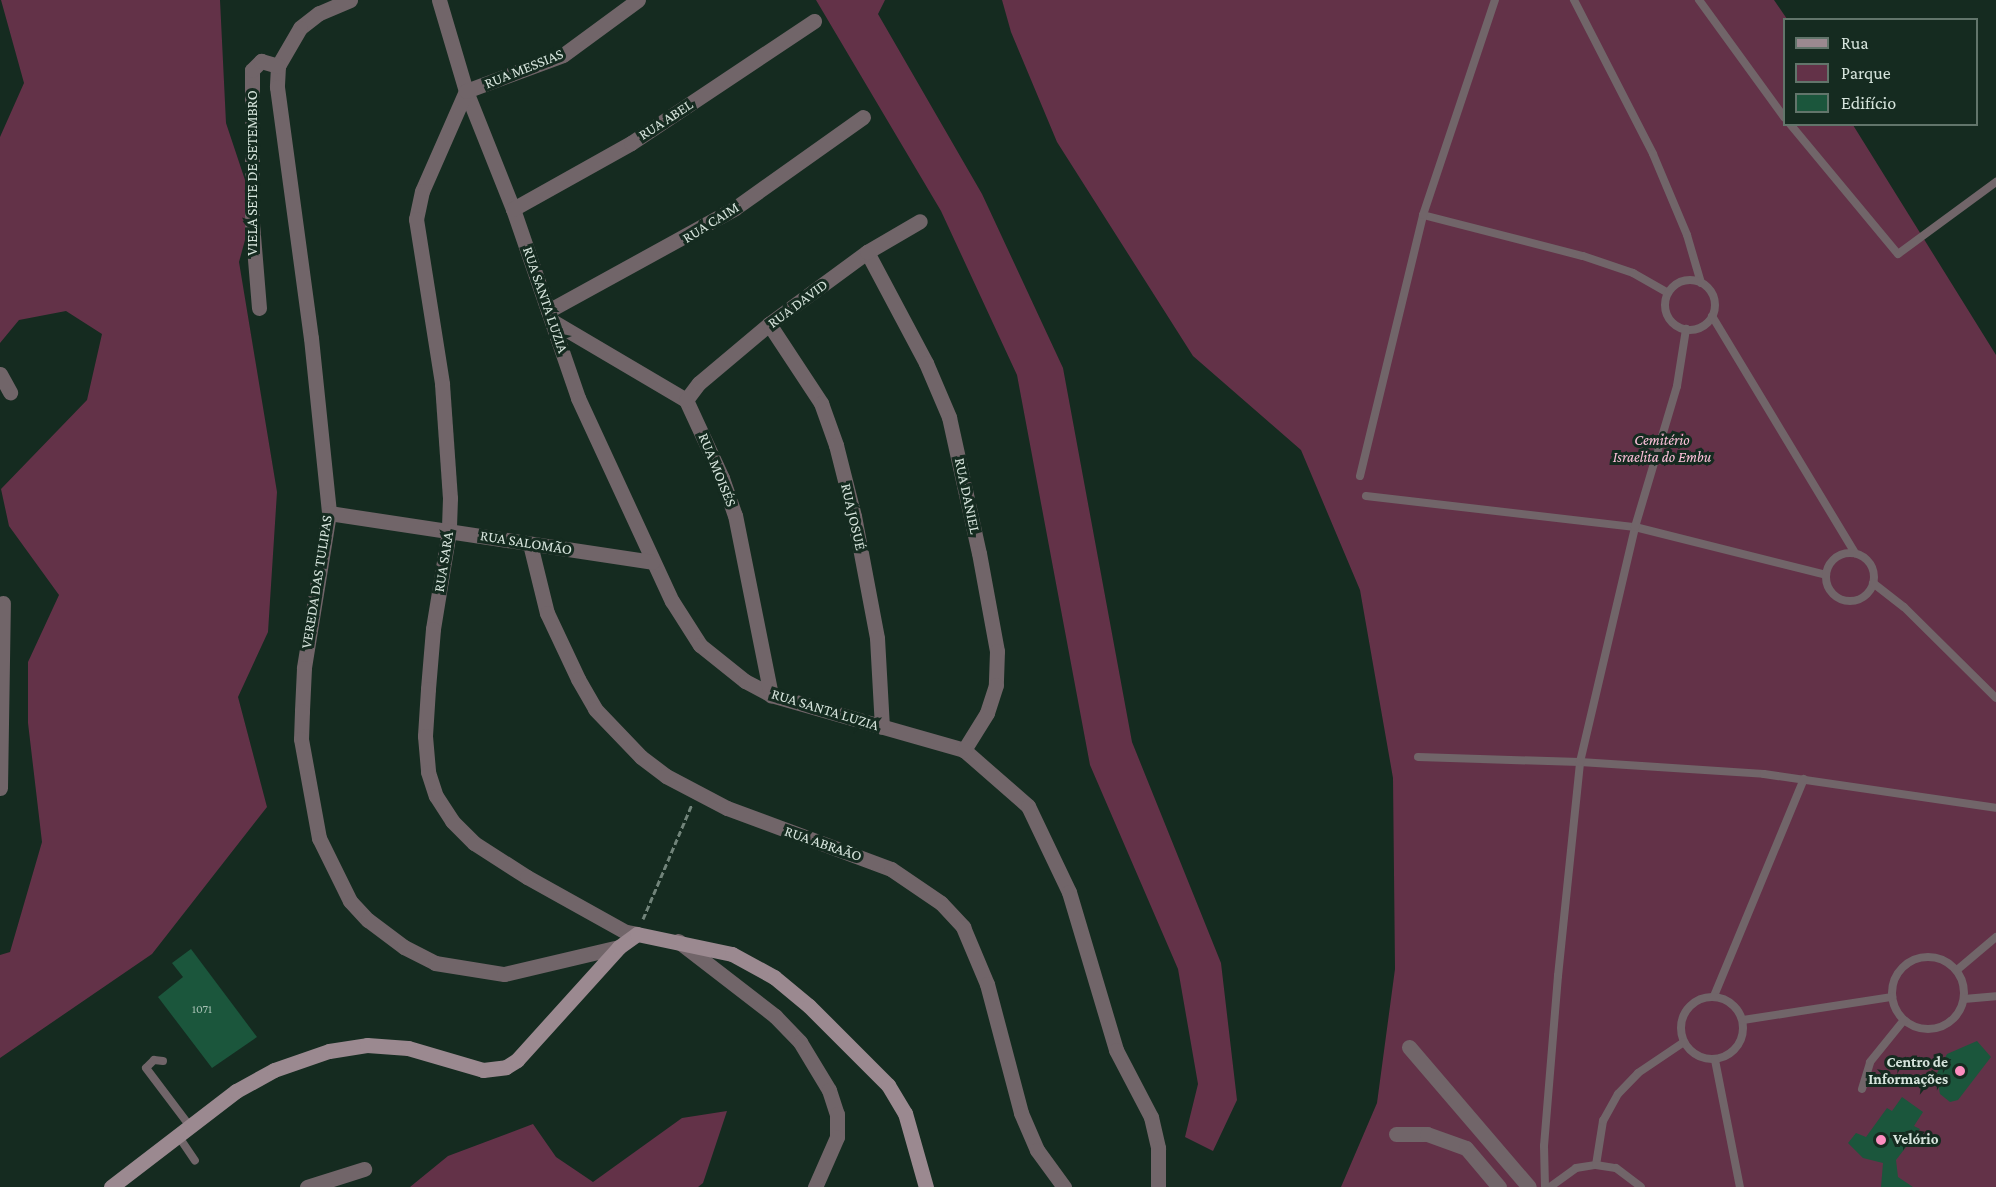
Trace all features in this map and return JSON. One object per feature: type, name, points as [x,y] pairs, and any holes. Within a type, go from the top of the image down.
[{"type":"main road","points":[[111,1187],[183,1129],[236,1091],[274,1070],[329,1051],[367,1045],[408,1048],[483,1070],[506,1067],[518,1060],[619,947],[637,934],[676,940],[732,954],[774,977],[848,1042],[888,1085],[905,1113],[926,1187]]},
{"type":"street","points":[[278,66],[300,28],[319,13],[350,0]]},
{"type":"street","points":[[439,0],[466,91]]},
{"type":"street","name":"RUA MESSIAS","points":[[466,91],[563,55],[638,0]]},
{"type":"street","name":"RUA ABEL","points":[[513,209],[631,143],[814,21]]},
{"type":"street","name":"VIELA SETE DE SETEMBRO","points":[[260,308],[252,222],[252,70],[261,61],[278,66]]},
{"type":"street","name":"VEREDA DAS TULIPAS","points":[[278,66],[279,122],[311,338],[329,513],[304,668],[302,739],[319,838],[350,901],[368,920],[404,947],[435,963],[469,971],[504,974],[619,947]]},
{"type":"street","name":"RUA SANTA LUZIA","points":[[466,91],[513,209],[578,398],[652,562],[699,645],[745,681],[771,695],[964,750],[1028,806],[1069,892],[1116,1050],[1151,1117],[1158,1148],[1158,1187]]},
{"type":"street","name":"RUA SARA","points":[[466,91],[422,191],[416,219],[442,384],[449,531],[433,629],[425,736],[436,796],[452,821],[498,861],[626,932],[637,934]]},
{"type":"street","name":"RUA CAIM","points":[[550,316],[735,208],[863,117]]},
{"type":"street","name":"RUA DAVID","points":[[686,400],[699,383],[769,324],[867,252],[920,221]]},
{"type":"street","name":"RUA DANIEL","points":[[867,252],[927,363],[949,417],[986,585],[997,651],[996,685],[987,713],[964,750]]},
{"type":"street","points":[[550,316],[686,400]]},
{"type":"street","name":"RUA JOSUÉ","points":[[769,324],[820,403],[836,446],[854,516],[878,638],[882,727]]},
{"type":"street","points":[[0,374],[10,392]]},
{"type":"street","name":"RUA MOISÉS","points":[[686,400],[722,478],[735,515],[771,695]]},
{"type":"street","name":"RUA SALOMÃO","points":[[329,513],[652,562]]},
{"type":"street","name":"RUA ABRAÃO","points":[[530,544],[547,613],[595,709],[641,757],[697,794],[778,828],[867,858],[891,869],[941,903],[963,927],[975,949],[1009,1058],[1021,1113],[1037,1150],[1064,1187]]},
{"type":"street","points":[[0,788],[3,603]]},
{"type":"street","points":[[676,940],[775,1016],[800,1042],[830,1090],[837,1114],[837,1137],[815,1187]]},
{"type":"street","points":[[1409,1047],[1529,1187]]},
{"type":"street","points":[[1396,1134],[1427,1134],[1466,1148],[1499,1187]]},
{"type":"street","points":[[307,1187],[364,1169]]},
{"type":"lane","points":[[1360,476],[1423,214],[1495,0]]},
{"type":"lane","points":[[1574,0],[1661,172],[1701,283],[1712,293],[1712,316],[1855,553],[1869,562],[1873,584],[1904,607],[1996,698]]},
{"type":"lane","points":[[1699,0],[1783,114]]},
{"type":"lane","points":[[1792,126],[1898,254],[1996,182]]},
{"type":"lane","points":[[1423,214],[1583,256],[1633,273],[1668,293]]},
{"type":"lane","points":[[1668,293],[1687,280],[1701,283]]},
{"type":"lane","points":[[1668,293],[1668,316],[1686,329],[1702,327],[1712,316]]},
{"type":"lane","points":[[1545,1187],[1544,1146],[1558,976],[1580,762],[1635,527],[1677,386],[1686,329]]},
{"type":"lane","points":[[1366,496],[1635,527],[1826,575]]},
{"type":"lane","points":[[1855,553],[1833,560],[1826,575],[1835,595],[1850,600],[1864,596],[1873,584]]},
{"type":"lane","points":[[1418,757],[1580,762],[1804,779],[1996,808]]},
{"type":"lane","points":[[1714,996],[1732,1004],[1743,1020],[1741,1041],[1725,1057],[1715,1060],[1702,1058],[1684,1042],[1681,1024],[1688,1007],[1714,996],[1804,779]]},
{"type":"lane","points":[[1957,970],[1996,937]]},
{"type":"lane","points":[[1937,958],[1957,970],[1964,999],[1954,1018],[1935,1029],[1924,1029],[1904,1020],[1892,997],[1897,975],[1915,960],[1937,958]]},
{"type":"lane","points":[[1964,999],[1996,996]]},
{"type":"lane","points":[[1743,1020],[1892,997]]},
{"type":"lane","points":[[1862,1089],[1870,1062],[1904,1020]]},
{"type":"lane","points":[[1596,1165],[1603,1121],[1618,1094],[1638,1073],[1684,1042]]},
{"type":"lane","points":[[1715,1060],[1740,1187]]},
{"type":"lane","points":[[163,1061],[147,1064],[148,1074],[183,1129],[195,1161]]},
{"type":"lane","points":[[1550,1187],[1576,1168],[1596,1165],[1616,1168],[1641,1187]]},
{"type":"path","points":[[637,934],[697,794]]},
{"type":"green space","points":[[1,0],[220,0],[226,123],[254,207],[239,262],[277,492],[268,632],[238,697],[267,807],[152,954],[0,1058],[0,955],[10,952],[42,842],[28,723],[28,662],[59,595],[9,526],[1,489],[87,400],[102,334],[66,311],[19,320],[0,343],[0,137],[24,83]]},
{"type":"green space","points":[[816,0],[885,0],[878,14],[982,194],[1063,368],[1132,742],[1221,963],[1237,1100],[1213,1151],[1185,1137],[1198,1084],[1178,969],[1090,765],[1017,375],[941,211]]},
{"type":"green space","name":"Cemitério Israelita do Embu","points":[[1002,0],[1774,0],[1786,18],[1783,18],[1783,126],[1854,126],[1996,355],[1996,1187],[1341,1187],[1377,1103],[1395,969],[1393,778],[1360,590],[1301,450],[1193,356],[1057,142],[1011,32]]},
{"type":"green space","points":[[727,1111],[703,1183],[698,1187],[410,1187],[448,1156],[533,1124],[556,1157],[593,1182],[682,1118]]},
{"type":"building","points":[[191,949],[257,1037],[212,1068],[158,997],[183,977],[172,963]]},
{"type":"building","name":"Centro de Informações","points":[[1977,1041],[1991,1057],[1958,1100],[1950,1102],[1940,1094],[1936,1075],[1947,1054]]},
{"type":"building","name":"Velório","points":[[1902,1097],[1923,1112],[1914,1126],[1920,1129],[1896,1160],[1898,1177],[1913,1187],[1881,1187],[1883,1163],[1863,1158],[1848,1143],[1856,1133],[1866,1137],[1887,1108],[1892,1111]]},
{"type":"place","name":"Centro de Informações","points":[[1960,1071]]},
{"type":"place","name":"Velório","points":[[1881,1140]]}]
